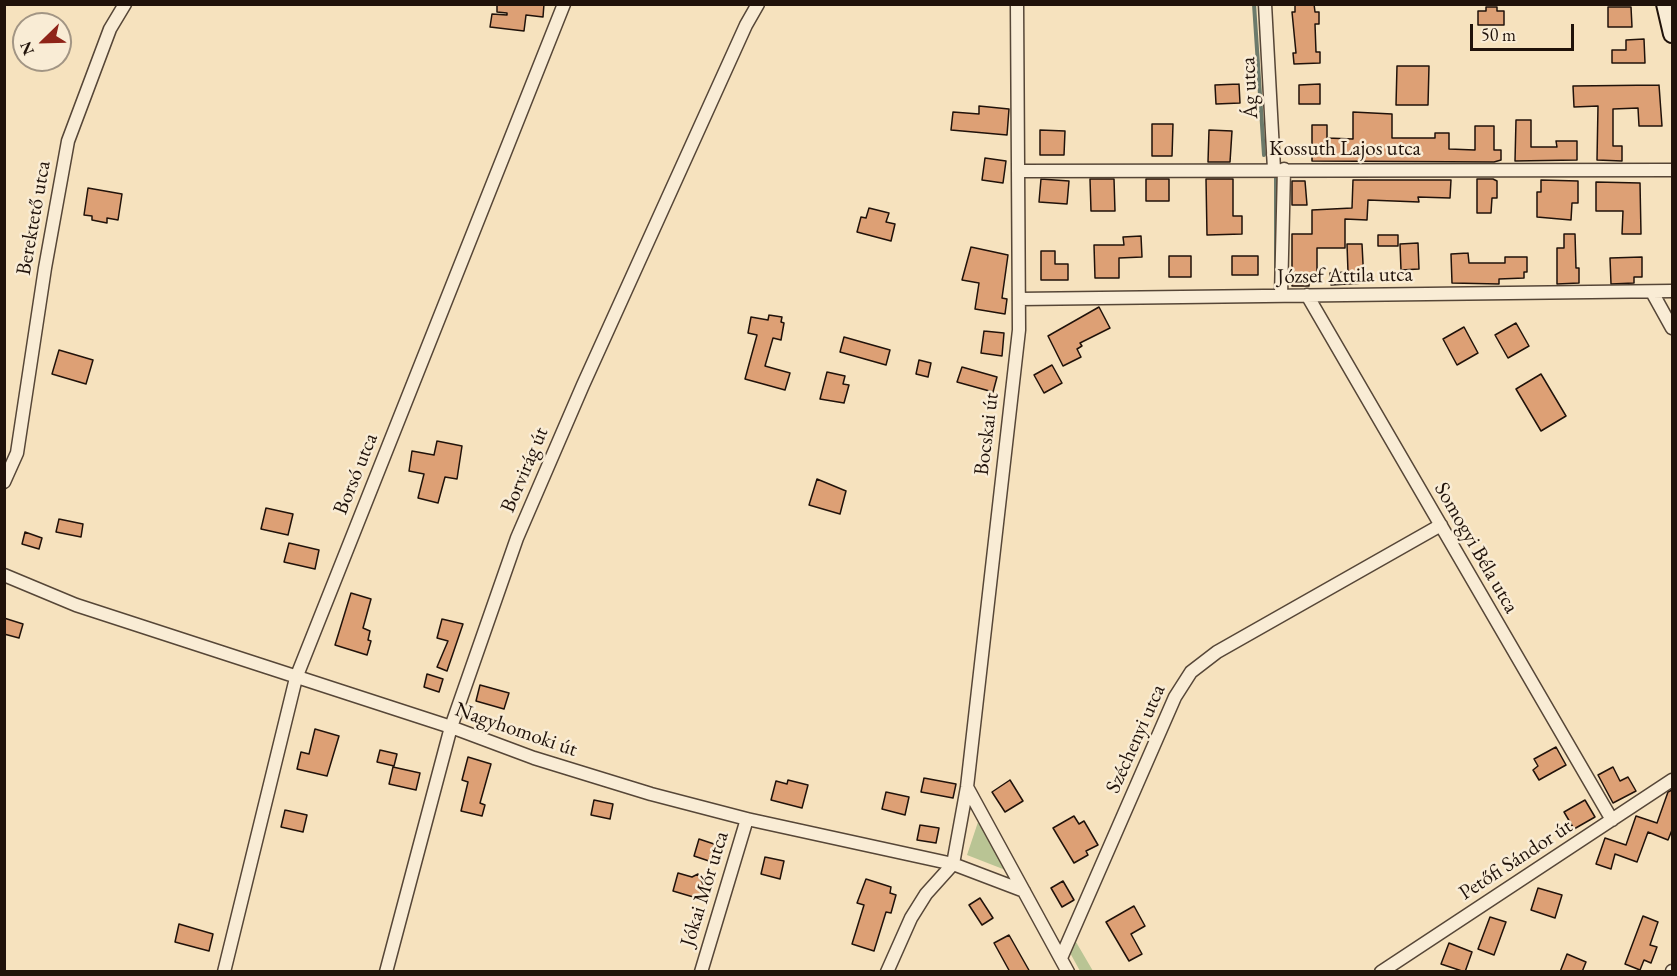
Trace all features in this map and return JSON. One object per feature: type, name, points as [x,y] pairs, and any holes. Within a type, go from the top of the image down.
[{"type":"main road","points":[[1665,4],[1672,34]]},
{"type":"street","name":"Berektető utca","points":[[4,483],[17,453],[45,268],[68,141],[110,29],[125,4]]},
{"type":"street","name":"Borsó utca","points":[[224,972],[296,678],[564,4]]},
{"type":"street","name":"Borvirág út","points":[[386,972],[451,728],[517,538],[593,363],[746,25],[758,4]]},
{"type":"street","name":"Bocskai út","points":[[953,864],[966,787],[1019,330],[1017,4]]},
{"type":"street","name":"Ág utca","points":[[1265,4],[1279,169],[1281,296]]},
{"type":"street","name":"Kossuth Lajos utca","points":[[1018,171],[1672,170]]},
{"type":"street","name":"József Attila utca","points":[[1019,299],[1672,291]]},
{"type":"street","points":[[1652,292],[1672,328]]},
{"type":"street","name":"Somogyi Béla utca","points":[[1307,295],[1612,820]]},
{"type":"street","name":"Széchenyi utca","points":[[1061,958],[1175,697],[1191,672],[1217,652],[1441,525]]},
{"type":"street","name":"Nagyhomoki út","points":[[4,575],[76,605],[451,728],[534,758],[651,794],[747,819],[953,864],[1024,891]]},
{"type":"street","name":"Petőfi Sándor út","points":[[1381,972],[1672,780]]},
{"type":"street","points":[[966,787],[1068,972]]},
{"type":"street","name":"Jókai Mór utca","points":[[701,972],[747,819]]},
{"type":"street","points":[[887,972],[911,918],[926,894],[953,864]]},
{"type":"green space","points":[[978,822],[1008,871],[967,855]]},
{"type":"green space","points":[[1076,942],[1093,971],[1080,971],[1069,951]]},
{"type":"building","points":[[497,4],[544,4],[543,17],[526,15],[524,31],[490,27],[492,14],[507,15],[507,13],[497,12]]},
{"type":"building","points":[[1295,4],[1314,4],[1315,12],[1319,12],[1319,24],[1315,24],[1316,52],[1320,52],[1320,63],[1294,64],[1293,53],[1296,53],[1292,12],[1295,12]]},
{"type":"building","points":[[1486,7],[1497,7],[1497,11],[1504,11],[1504,25],[1478,25],[1478,11],[1486,11]]},
{"type":"building","points":[[1608,7],[1631,7],[1632,27],[1608,27]]},
{"type":"building","points":[[1644,39],[1645,63],[1612,63],[1612,50],[1626,50],[1626,40]]},
{"type":"building","points":[[1397,66],[1429,66],[1428,105],[1396,105]]},
{"type":"building","points":[[1239,84],[1240,103],[1216,104],[1215,85]]},
{"type":"building","points":[[1320,84],[1320,104],[1299,104],[1299,85]]},
{"type":"building","points":[[1659,85],[1662,126],[1639,126],[1638,108],[1613,109],[1613,146],[1622,146],[1622,161],[1597,160],[1598,106],[1574,107],[1573,86]]},
{"type":"building","points":[[979,106],[1009,109],[1007,135],[951,130],[953,112],[979,114]]},
{"type":"building","points":[[1353,112],[1392,114],[1392,138],[1435,138],[1435,133],[1449,133],[1449,149],[1475,150],[1475,126],[1494,126],[1494,150],[1501,150],[1501,160],[1494,162],[1312,161],[1312,125],[1327,125],[1327,138],[1353,139]]},
{"type":"building","points":[[1516,120],[1531,120],[1531,147],[1557,147],[1556,141],[1577,141],[1577,160],[1515,161]]},
{"type":"building","points":[[1152,124],[1173,124],[1172,156],[1152,156]]},
{"type":"building","points":[[1040,130],[1065,131],[1064,155],[1040,155]]},
{"type":"building","points":[[1209,130],[1232,131],[1230,162],[1208,162]]},
{"type":"building","points":[[985,158],[1006,161],[1003,183],[982,180]]},
{"type":"building","points":[[1041,179],[1069,181],[1067,204],[1039,202]]},
{"type":"building","points":[[1090,179],[1114,179],[1115,211],[1091,211]]},
{"type":"building","points":[[1146,179],[1169,179],[1169,201],[1146,201]]},
{"type":"building","points":[[1206,179],[1233,179],[1233,216],[1242,216],[1242,234],[1207,235]]},
{"type":"building","points":[[1477,179],[1497,181],[1497,198],[1492,198],[1491,213],[1477,213]]},
{"type":"building","points":[[1353,180],[1451,180],[1450,198],[1418,197],[1419,202],[1368,200],[1367,220],[1345,219],[1345,248],[1317,248],[1317,282],[1309,282],[1309,286],[1292,286],[1292,234],[1312,234],[1312,210],[1352,208]]},
{"type":"building","points":[[1541,180],[1578,181],[1578,203],[1572,203],[1571,220],[1537,217],[1537,192],[1541,192]]},
{"type":"building","points":[[1292,181],[1305,181],[1307,205],[1292,205]]},
{"type":"building","points":[[1596,182],[1640,183],[1641,234],[1622,234],[1623,211],[1596,211]]},
{"type":"building","points":[[88,188],[122,194],[118,220],[107,218],[107,223],[92,220],[92,216],[84,215]]},
{"type":"building","points":[[869,208],[889,213],[886,222],[895,224],[891,241],[857,232],[861,217],[866,218]]},
{"type":"building","points":[[1564,234],[1575,234],[1579,283],[1557,284],[1557,248],[1564,248]]},
{"type":"building","points":[[1378,235],[1398,235],[1398,246],[1378,246]]},
{"type":"building","points":[[1141,236],[1142,257],[1119,258],[1119,278],[1095,278],[1094,245],[1124,245],[1123,237]]},
{"type":"building","points":[[1418,243],[1419,269],[1401,270],[1400,244]]},
{"type":"building","points":[[1347,244],[1362,244],[1364,283],[1331,285],[1330,273],[1348,272]]},
{"type":"building","points":[[971,247],[1008,255],[1002,298],[1007,299],[1005,314],[975,309],[979,283],[962,280]]},
{"type":"building","points":[[1041,251],[1055,251],[1055,264],[1068,264],[1068,280],[1041,280]]},
{"type":"building","points":[[1468,253],[1469,263],[1505,263],[1505,257],[1527,257],[1527,272],[1524,272],[1524,278],[1499,279],[1499,284],[1452,283],[1451,254]]},
{"type":"building","points":[[1169,256],[1191,256],[1191,277],[1169,277]]},
{"type":"building","points":[[1232,256],[1258,256],[1258,275],[1232,275]]},
{"type":"building","points":[[1642,257],[1642,277],[1634,277],[1634,283],[1611,284],[1610,258]]},
{"type":"building","points":[[1099,307],[1110,328],[1080,343],[1082,346],[1077,349],[1081,357],[1063,366],[1048,336]]},
{"type":"building","points":[[769,315],[782,317],[781,322],[784,323],[781,340],[773,338],[765,366],[790,373],[785,390],[745,379],[757,335],[748,333],[751,317],[768,320]]},
{"type":"building","points":[[1516,323],[1529,346],[1508,358],[1495,335]]},
{"type":"building","points":[[1464,327],[1478,353],[1457,365],[1443,339]]},
{"type":"building","points":[[984,331],[1004,333],[1002,356],[981,353]]},
{"type":"building","points":[[844,337],[890,350],[886,365],[840,352]]},
{"type":"building","points":[[59,350],[93,360],[86,384],[52,374]]},
{"type":"building","points":[[919,360],[931,363],[928,377],[916,374]]},
{"type":"building","points":[[1052,365],[1062,383],[1044,393],[1034,375]]},
{"type":"building","points":[[962,367],[997,377],[993,392],[957,382]]},
{"type":"building","points":[[827,372],[845,376],[843,384],[849,385],[844,403],[820,399]]},
{"type":"building","points":[[1541,374],[1566,416],[1541,431],[1516,389]]},
{"type":"building","points":[[437,441],[462,446],[457,479],[445,477],[438,503],[418,498],[424,474],[409,471],[412,451],[434,455]]},
{"type":"building","points":[[817,479],[846,491],[840,514],[809,505]]},
{"type":"building","points":[[266,508],[293,514],[288,535],[261,529]]},
{"type":"building","points":[[59,519],[83,524],[81,537],[56,532]]},
{"type":"building","points":[[25,532],[42,538],[39,549],[22,544]]},
{"type":"building","points":[[289,543],[319,550],[315,569],[284,562]]},
{"type":"building","points":[[351,593],[371,599],[363,628],[370,631],[368,640],[371,641],[367,655],[335,645]]},
{"type":"building","points":[[4,618],[23,624],[19,638],[4,634]]},
{"type":"building","points":[[442,619],[463,624],[447,671],[437,667],[448,641],[437,638]]},
{"type":"building","points":[[427,674],[443,679],[439,692],[424,687]]},
{"type":"building","points":[[480,685],[509,693],[504,709],[476,701]]},
{"type":"building","points":[[315,729],[339,736],[327,776],[297,769],[301,752],[309,754]]},
{"type":"building","points":[[1556,747],[1566,765],[1539,780],[1533,770],[1538,766],[1534,759]]},
{"type":"building","points":[[380,750],[397,754],[394,766],[377,762]]},
{"type":"building","points":[[468,757],[491,764],[480,803],[485,805],[482,816],[461,811],[468,782],[462,780]]},
{"type":"building","points":[[393,767],[420,773],[416,790],[389,784]]},
{"type":"building","points":[[1613,767],[1620,781],[1628,777],[1636,791],[1613,803],[1598,775]]},
{"type":"building","points":[[924,778],[956,784],[953,798],[921,792]]},
{"type":"building","points":[[788,780],[808,785],[802,808],[771,800],[776,781],[787,784]]},
{"type":"building","points":[[1010,780],[1023,801],[1005,812],[992,792]]},
{"type":"building","points":[[1672,790],[1672,830],[1668,840],[1648,832],[1637,862],[1615,854],[1611,869],[1596,864],[1605,838],[1626,845],[1636,816],[1657,823],[1668,792]]},
{"type":"building","points":[[886,792],[909,797],[905,815],[882,809]]},
{"type":"building","points":[[594,800],[613,804],[610,819],[591,815]]},
{"type":"building","points":[[1585,800],[1595,817],[1574,829],[1564,812]]},
{"type":"building","points":[[285,810],[307,815],[303,832],[281,827]]},
{"type":"building","points":[[1074,816],[1079,824],[1084,821],[1098,845],[1086,851],[1088,855],[1074,863],[1053,828]]},
{"type":"building","points":[[920,825],[939,828],[936,843],[917,840]]},
{"type":"building","points":[[699,839],[717,845],[712,862],[694,856]]},
{"type":"building","points":[[765,857],[784,861],[780,879],[761,874]]},
{"type":"building","points":[[678,873],[692,877],[698,874],[704,886],[700,899],[673,891]]},
{"type":"building","points":[[866,879],[891,887],[890,893],[896,895],[891,913],[886,912],[874,951],[852,944],[864,905],[857,903]]},
{"type":"building","points":[[1063,881],[1074,900],[1062,907],[1051,888]]},
{"type":"building","points":[[1538,888],[1562,895],[1555,918],[1531,910]]},
{"type":"building","points":[[980,898],[993,918],[982,925],[969,905]]},
{"type":"building","points":[[1134,906],[1145,926],[1131,934],[1142,954],[1129,961],[1106,922]]},
{"type":"building","points":[[1643,916],[1658,922],[1650,945],[1657,947],[1651,963],[1644,960],[1640,970],[1625,964]]},
{"type":"building","points":[[1490,917],[1506,922],[1494,955],[1478,949]]},
{"type":"building","points":[[179,924],[213,934],[209,951],[175,942]]},
{"type":"building","points":[[1009,935],[1030,972],[1010,972],[994,943]]},
{"type":"building","points":[[1449,943],[1472,952],[1465,972],[1441,964]]},
{"type":"building","points":[[1567,954],[1586,962],[1582,972],[1560,972]]},
{"type":"waterway","points":[[1254,4],[1264,155]]},
{"type":"waterway","points":[[1276,178],[1276,268]]}]
